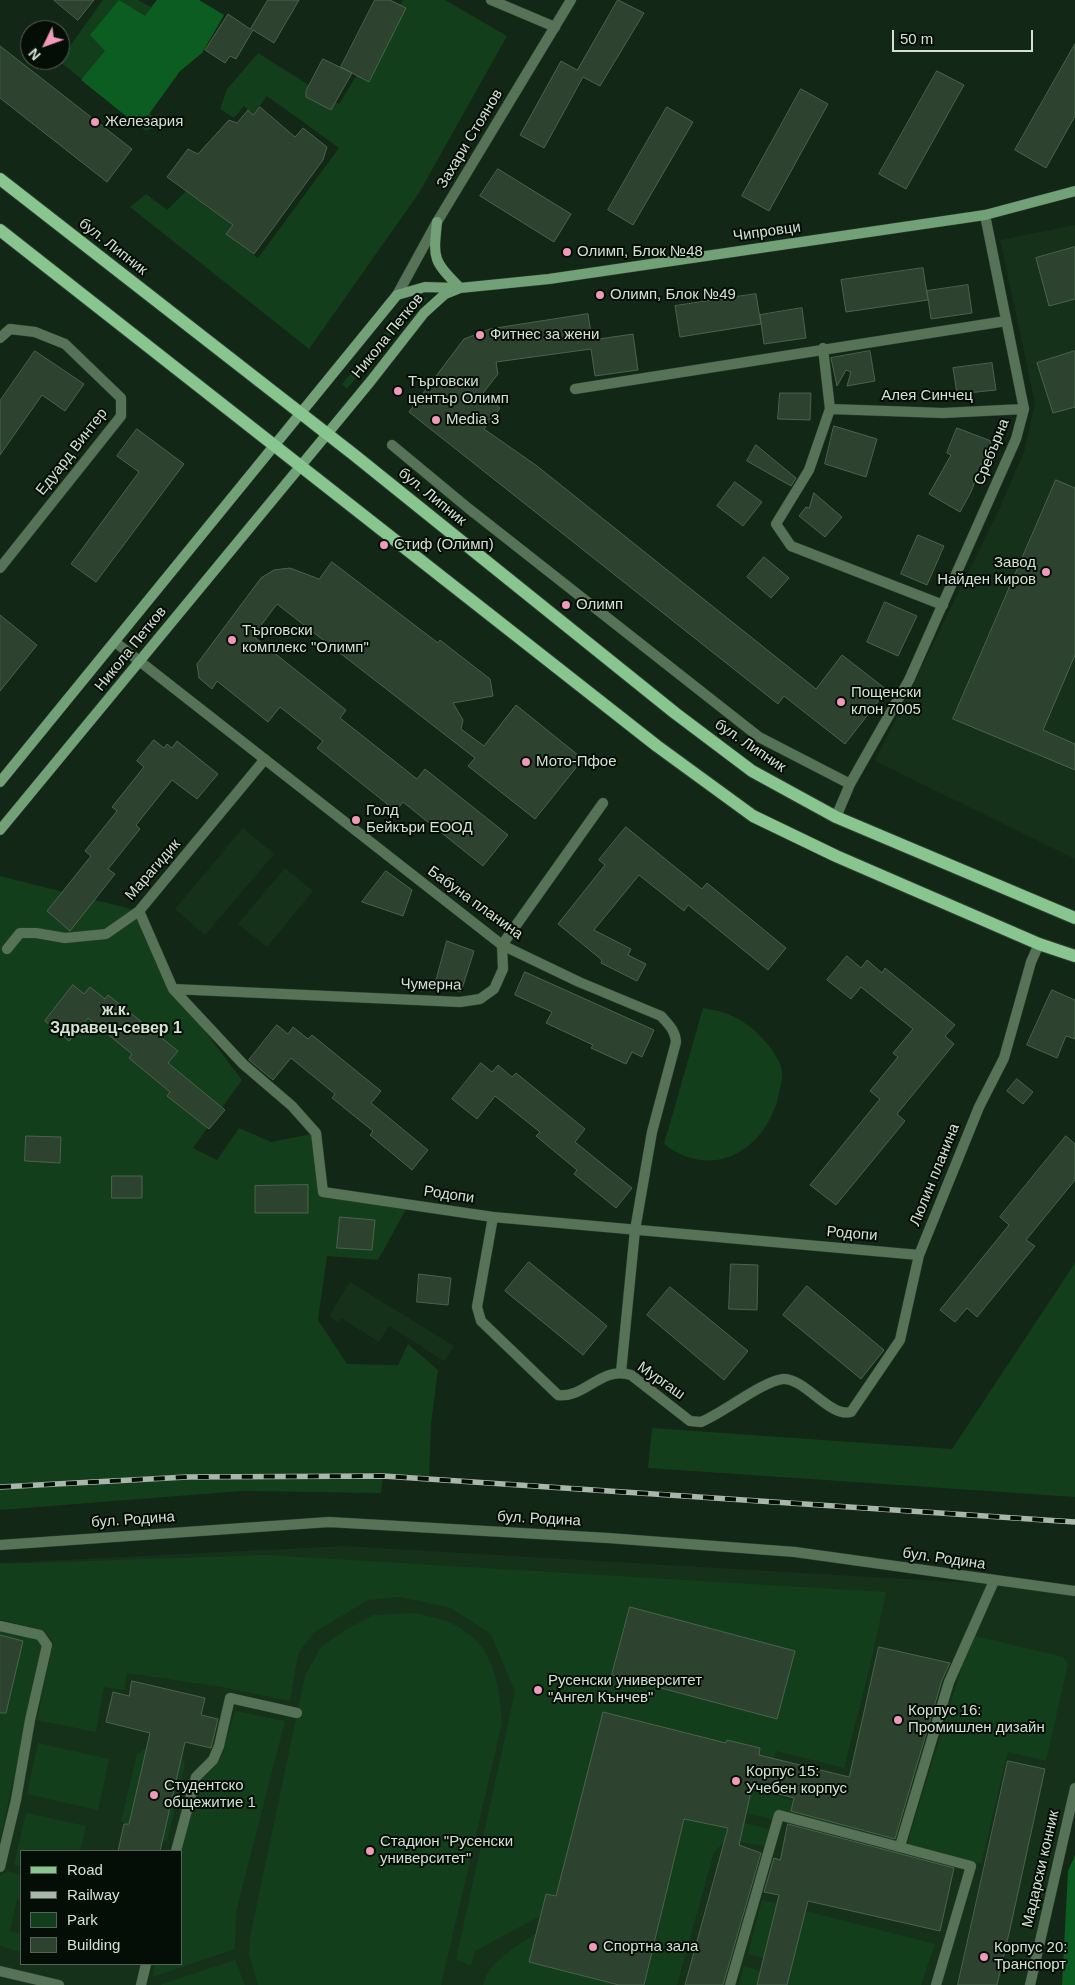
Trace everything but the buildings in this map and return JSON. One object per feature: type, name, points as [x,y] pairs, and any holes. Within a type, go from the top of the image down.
[{"type":"main road","name":"бул. Липник","points":[[0,179],[327,433],[674,713],[752,771],[836,817],[1075,918]]},
{"type":"main road","name":"Чипровци","points":[[460,288],[549,279],[985,215],[1075,191]]},
{"type":"main road","points":[[437,222],[434,252],[443,269],[460,288]]},
{"type":"main road","points":[[0,230],[657,746],[753,816],[836,856],[1039,944],[1075,956]]},
{"type":"main road","name":"Никола Петков","points":[[0,782],[397,295],[426,287],[460,288]]},
{"type":"main road","name":"Никола Петков","points":[[0,830],[140,662],[424,313],[445,294],[460,288]]},
{"type":"street","points":[[491,0],[555,27]]},
{"type":"street","name":"Захари Стоянов","points":[[397,295],[437,222],[571,0]]},
{"type":"street","name":"Сребърна","points":[[836,817],[850,784],[909,680],[1016,439],[1024,409],[985,215]]},
{"type":"street","points":[[575,389],[823,348],[1006,321]]},
{"type":"street","name":"Едуард Винтер","points":[[0,338],[10,329],[35,332],[65,344],[121,398],[121,416],[0,568]]},
{"type":"street","points":[[823,348],[830,409],[808,470],[776,524],[791,546],[943,605]]},
{"type":"street","name":"Алея Синчец","points":[[830,409],[942,412],[1024,409]]},
{"type":"street","points":[[392,445],[468,508],[759,737],[850,784]]},
{"type":"street","name":"Бабуна планина","points":[[115,642],[380,852],[502,945],[579,982],[661,1016],[675,1033],[676,1042],[652,1132],[635,1230]]},
{"type":"street","name":"Марагидик","points":[[7,949],[20,933],[36,932],[65,938],[106,934],[139,911],[265,759]]},
{"type":"street","points":[[502,945],[603,803]]},
{"type":"street","name":"Родопи","points":[[139,911],[173,989],[243,1064],[292,1106],[316,1133],[323,1192],[493,1217],[919,1255]]},
{"type":"street","name":"Люлин планина","points":[[851,1412],[900,1340],[919,1255],[979,1107],[1004,1058],[1031,962],[1039,944]]},
{"type":"street","name":"Чумерна","points":[[173,989],[460,1002],[480,999],[494,989],[503,968],[502,945]]},
{"type":"street","name":"Мургаш","points":[[493,1217],[477,1307],[481,1321],[558,1395],[569,1394],[610,1374],[621,1372],[631,1375],[690,1421],[701,1422],[714,1417],[774,1381],[782,1379],[791,1380],[841,1413],[851,1412]]},
{"type":"street","points":[[621,1372],[635,1230]]},
{"type":"street","name":"бул. Родина","points":[[0,1545],[330,1522],[608,1538],[795,1552],[1075,1591]]},
{"type":"street","points":[[900,1846],[949,1682],[994,1581]]},
{"type":"street","points":[[0,1626],[40,1636],[47,1645],[30,1720],[16,1800],[0,1867]]},
{"type":"street","points":[[176,1850],[196,1777],[213,1760],[219,1746],[230,1698],[297,1713]]},
{"type":"street","name":"Мадарски конник","points":[[1030,1985],[1075,1788]]},
{"type":"street","points":[[730,1985],[778,1815],[971,1866],[936,1985]]},
{"type":"street","points":[[141,1985],[146,1965]]},
{"type":"street","points":[[0,1971],[59,1985]]},
{"type":"shaded area","points":[[1075,225],[1075,859],[875,761],[997,514],[1024,452],[1035,403],[1000,240]]},
{"type":"shaded area","points":[[243,828],[274,854],[205,935],[175,909]]},
{"type":"shaded area","points":[[285,868],[313,891],[267,947],[238,924]]},
{"type":"shaded area","points":[[350,1282],[454,1346],[444,1361],[389,1326],[379,1342],[341,1318],[338,1322],[329,1316]]},
{"type":"shaded area","name":"Русенски университет \"Ангел Кънчев\"","points":[[343,1546],[1043,1587],[1075,1591],[1075,1788],[1030,1985],[0,1985],[0,1563]]},
{"type":"green space","points":[[103,0],[138,0],[151,7],[157,0],[199,0],[224,15],[202,53],[180,71],[150,113],[158,126],[146,131],[70,70],[70,46]]},
{"type":"green space","points":[[119,0],[145,16],[157,0],[199,0],[224,15],[202,53],[180,71],[149,114],[136,124],[81,80],[105,51],[90,35]]},
{"type":"green space","points":[[403,0],[445,0],[507,36],[419,193],[309,349],[130,207],[146,194],[167,210],[186,191],[233,225],[226,234],[258,258],[339,148],[267,96],[253,115],[244,106],[234,118],[220,109],[227,89],[258,53],[339,104]]},
{"type":"green space","points":[[430,296],[407,318],[347,389],[342,384],[383,334],[407,310]]},
{"type":"green space","points":[[0,876],[139,911],[173,989],[242,1080],[193,1148],[217,1160],[239,1128],[271,1142],[316,1133],[324,1192],[409,1204],[378,1260],[327,1256],[318,1320],[347,1364],[398,1365],[408,1344],[438,1370],[431,1425],[429,1478],[383,1476],[381,1493],[242,1491],[0,1510]]},
{"type":"green space","points":[[703,1008],[729,1014],[746,1024],[772,1050],[780,1064],[782,1073],[778,1098],[771,1117],[761,1133],[748,1146],[733,1155],[717,1160],[700,1160],[682,1155],[664,1144]]},
{"type":"green space","points":[[1075,1263],[1075,1497],[648,1468],[652,1428],[952,1449]]},
{"type":"green space","points":[[266,1555],[886,1592],[870,1666],[844,1768],[776,1751],[766,1793],[864,1819],[860,1831],[778,1811],[775,1820],[746,1813],[760,1748],[727,1740],[709,1824],[742,1832],[744,1823],[770,1829],[765,1846],[726,1840],[714,1852],[677,1985],[644,1985],[660,1923],[546,1894],[540,1916],[475,1951],[471,1966],[456,1959],[515,1692],[491,1634],[451,1608],[400,1597],[368,1600],[313,1633],[298,1654],[290,1701],[222,1687],[127,1673],[124,1690],[104,1687],[96,1732],[37,1720],[53,1642],[45,1631],[0,1619],[0,1564]],"holes":[[[630,1607],[795,1651],[777,1719],[613,1675]],[[603,1712],[704,1738],[562,1875]]]},
{"type":"green space","name":"Стадион \"Русенски университет\"","points":[[414,1613],[451,1623],[466,1632],[477,1642],[492,1665],[499,1692],[502,1723],[441,1985],[258,1985],[249,1955],[250,1937],[305,1676],[321,1647],[345,1630],[374,1615]]},
{"type":"green space","points":[[0,1628],[39,1638],[44,1646],[0,1839]]},
{"type":"green space","points":[[975,1636],[1063,1657],[1068,1664],[1046,1761],[1008,1752],[981,1864],[907,1844],[968,1647]]},
{"type":"green space","points":[[235,1711],[285,1721],[236,1912],[235,1949],[152,1977],[155,1965],[182,1965],[181,1850],[197,1784],[213,1769],[223,1753]]},
{"type":"green space","points":[[38,1743],[109,1759],[98,1810],[27,1794]]},
{"type":"green space","points":[[144,1749],[182,1758],[185,1764],[167,1841],[162,1840],[179,1767],[144,1758],[129,1824],[121,1822],[137,1754]]},
{"type":"green space","points":[[26,1813],[86,1826],[80,1850],[20,1850],[20,1866],[14,1865]]},
{"type":"green space","points":[[1075,1855],[1075,1985],[1062,1985],[1068,1871]]},
{"type":"green space","points":[[7,1871],[20,1875],[20,1899],[17,1899],[10,1931],[20,1934],[20,1952],[0,1946],[0,1876]]},
{"type":"green space","points":[[762,1900],[935,1944],[921,1985],[787,1985],[801,1927],[764,1958],[748,1954]]},
{"type":"green space","points":[[536,1933],[529,1962],[619,1985],[483,1985],[491,1968],[504,1955]]},
{"type":"green space","points":[[235,1960],[245,1985],[161,1985],[162,1984]]},
{"type":"green space","points":[[744,1966],[761,1971],[758,1985],[739,1985]]},
{"type":"railway","points":[[0,1487],[187,1477],[383,1476],[1075,1522]]},
{"type":"place","name":"Железария","points":[[95,122]]},
{"type":"place","name":"Олимп, Блок №48","points":[[567,252]]},
{"type":"place","name":"Олимп, Блок №49","points":[[600,295]]},
{"type":"place","name":"Фитнес за жени","points":[[480,335]]},
{"type":"place","name":"Търговски център Олимп","points":[[398,391]]},
{"type":"place","name":"Media 3","points":[[436,420]]},
{"type":"place","name":"Стиф (Олимп)","points":[[384,545]]},
{"type":"place","name":"Завод Найден Киров","points":[[1046,572]]},
{"type":"place","name":"Олимп","points":[[566,605]]},
{"type":"place","name":"Търговски комплекс \"Олимп\"","points":[[232,640]]},
{"type":"place","name":"Пощенски клон 7005","points":[[841,702]]},
{"type":"place","name":"Мото-Пфое","points":[[526,762]]},
{"type":"place","name":"Голд Бейкъри ЕООД","points":[[356,820]]},
{"type":"place","name":"Русенски университет \"Ангел Кънчев\"","points":[[538,1690]]},
{"type":"place","name":"Корпус 16: Промишлен дизайн","points":[[898,1720]]},
{"type":"place","name":"Корпус 15: Учебен корпус","points":[[736,1781]]},
{"type":"place","name":"Студентско общежитие 1","points":[[154,1795]]},
{"type":"place","name":"Стадион \"Русенски университет\"","points":[[370,1851]]},
{"type":"place","name":"Спортна зала","points":[[593,1947]]},
{"type":"place","name":"Корпус 20: Транспорт","points":[[984,1957]]},
{"type":"district","name":"ж.к. Здравец-север 1","points":[[116,1020]]}]
